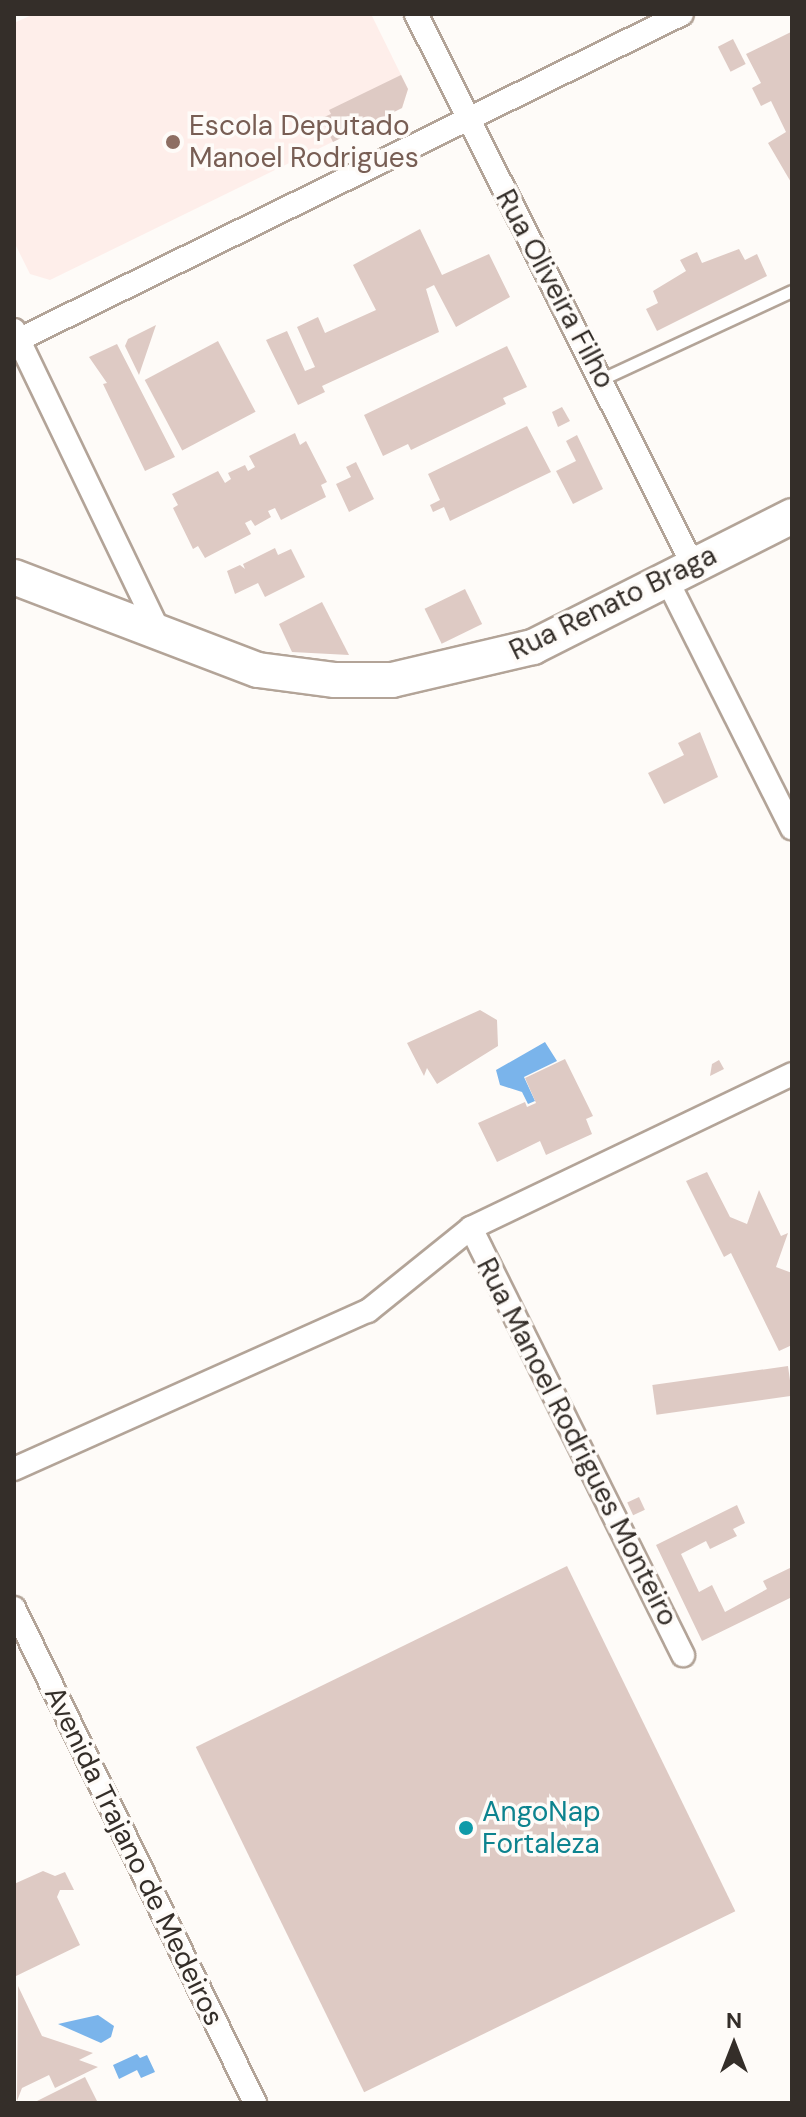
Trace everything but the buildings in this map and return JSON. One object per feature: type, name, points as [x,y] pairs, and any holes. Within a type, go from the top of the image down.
[{"type":"main road","name":"Rua Renato Braga","points":[[14,577],[258,670],[335,680],[392,680],[533,647],[792,516]]},
{"type":"street","name":"Rua Oliveira Filho","points":[[416,14],[465,118],[602,379],[680,572],[792,828]]},
{"type":"street","points":[[161,635],[15,337],[682,14]]},
{"type":"street","points":[[14,1469],[368,1311],[471,1228],[792,1074]]},
{"type":"street","name":"Rua Manoel Rodrigues Monteiro","points":[[471,1228],[683,1655]]},
{"type":"street","name":"Avenida Trajano de Medeiros","points":[[14,1608],[255,2103]]},
{"type":"lane","points":[[602,379],[792,291]]},
{"type":"shaded area","name":"Escola Deputado Manoel Rodrigues","points":[[34,14],[371,14],[408,89],[402,108],[50,280],[30,274],[14,242],[14,23]]},
{"type":"water","points":[[545,1042],[557,1061],[524,1077],[535,1101],[528,1104],[522,1092],[500,1085],[496,1070]]},
{"type":"water","points":[[98,2015],[114,2026],[111,2037],[101,2043],[58,2024]]},
{"type":"water","points":[[137,2054],[140,2058],[147,2055],[155,2072],[141,2078],[137,2070],[119,2079],[113,2065]]},
{"type":"place","name":"Escola Deputado Manoel Rodrigues","points":[[173,142]]},
{"type":"place","name":"AngoNap Fortaleza","points":[[466,1828]]}]
